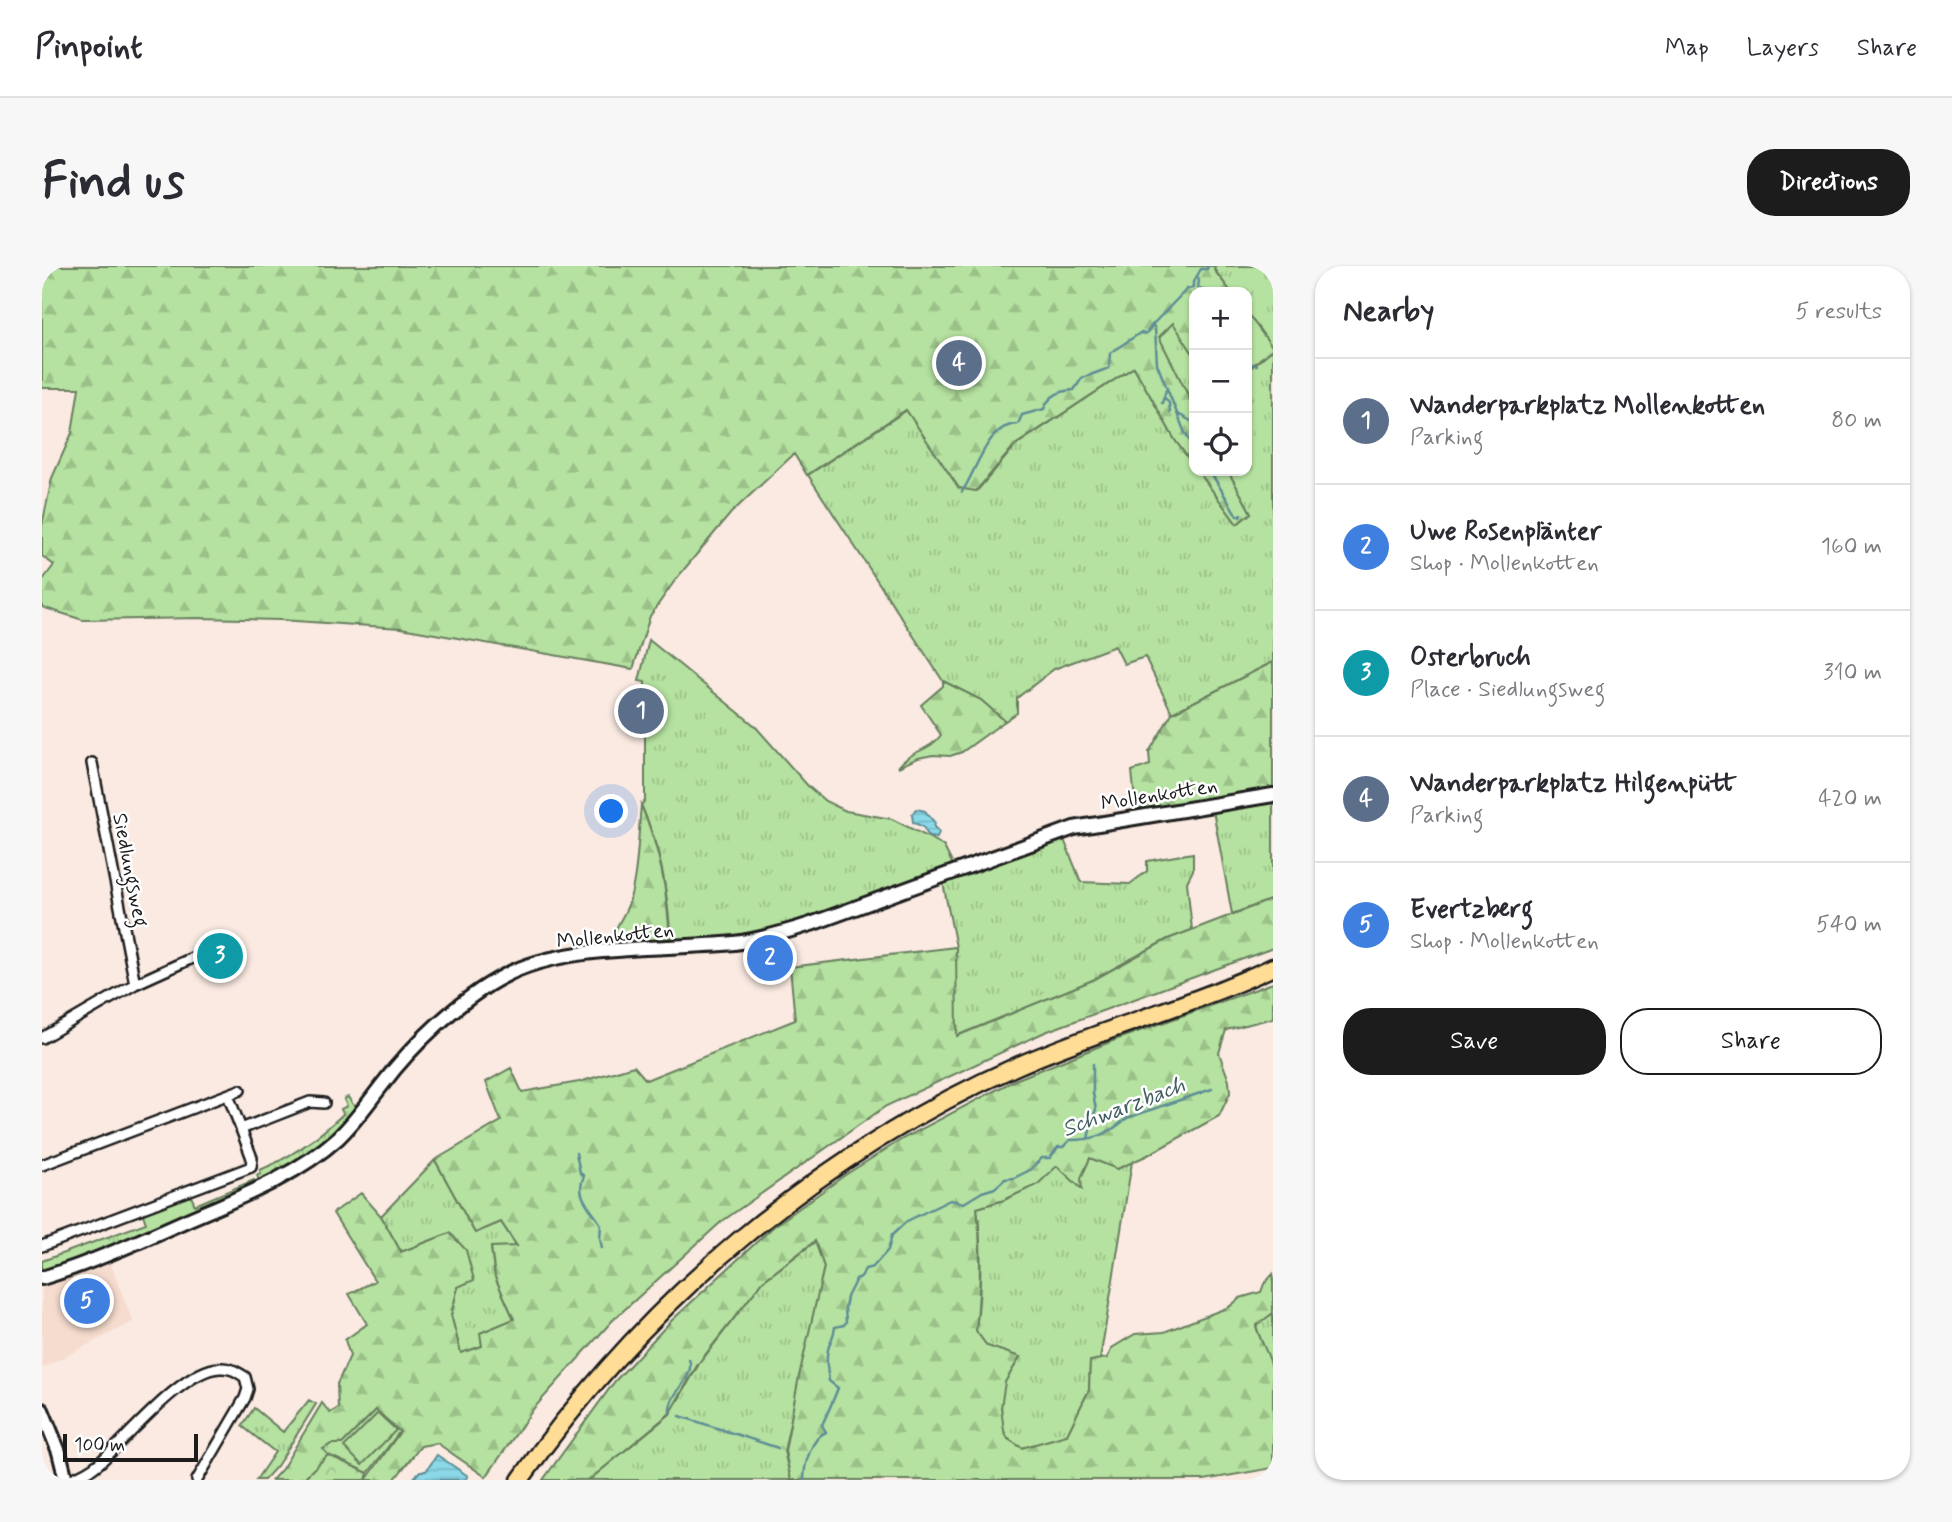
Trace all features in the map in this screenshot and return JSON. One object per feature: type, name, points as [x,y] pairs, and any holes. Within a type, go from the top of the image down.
[{"type":"highway","points":[[520,1480],[586,1392],[667,1305],[753,1228],[842,1163],[928,1111],[1016,1067],[1118,1026],[1242,982],[1273,967]]},
{"type":"highway","points":[[532,1480],[595,1399],[668,1318],[755,1238],[846,1170],[914,1129],[1018,1076],[1273,977]]},
{"type":"main road","name":"Mollenkotten","points":[[42,1278],[87,1264],[235,1200],[314,1157],[349,1127],[383,1084],[449,1014],[473,994],[506,974],[577,954],[736,943],[762,938],[811,924],[1074,828],[1273,795]]},
{"type":"main road","points":[[42,1410],[68,1480]]},
{"type":"street","name":"Siedlungsweg","points":[[92,763],[135,984]]},
{"type":"street","points":[[42,1038],[135,984],[199,955]]},
{"type":"street","points":[[42,1165],[240,1090]]},
{"type":"street","points":[[42,1246],[251,1167],[252,1158],[228,1095]]},
{"type":"street","points":[[241,1129],[310,1102],[324,1103]]},
{"type":"street","points":[[68,1480],[95,1467],[146,1416],[196,1376],[221,1367],[234,1370],[245,1377],[248,1389],[245,1398],[197,1480]]},
{"type":"shaded area","points":[[111,1264],[133,1322],[42,1368],[42,1287]]},
{"type":"green space","points":[[42,266],[1215,266],[1214,270],[1227,287],[1189,287],[1189,347],[1173,323],[1159,337],[1189,397],[1189,459],[1175,440],[1134,367],[1015,445],[976,491],[959,488],[906,410],[807,475],[794,454],[731,513],[676,579],[650,616],[633,669],[401,628],[280,620],[83,620],[42,607],[42,581],[54,565],[42,556],[42,526],[52,478],[72,433],[79,388],[42,388]]},
{"type":"green space","points":[[1215,266],[1273,266],[1273,348],[1252,320],[1252,287],[1227,287],[1214,269]]},
{"type":"green space","points":[[1252,320],[1273,348],[1252,366]]},
{"type":"green space","points":[[1173,322],[1189,347],[1189,397],[1159,338]]},
{"type":"green space","points":[[1273,349],[1273,662],[1172,713],[1145,657],[1124,664],[1115,646],[1054,669],[1017,698],[1017,713],[1005,721],[981,700],[943,681],[808,475],[907,410],[959,488],[977,491],[1016,445],[1134,367],[1175,440],[1189,459],[1189,476],[1202,476],[1237,524],[1251,513],[1231,476],[1252,476],[1252,367]]},
{"type":"green space","points":[[1202,476],[1231,476],[1251,513],[1237,524]]},
{"type":"green space","points":[[649,640],[754,725],[808,786],[825,801],[846,811],[892,819],[936,841],[944,847],[953,865],[764,933],[671,941],[662,872],[654,839],[641,805],[645,801],[645,682],[639,681]]},
{"type":"green space","points":[[1273,662],[1273,789],[1136,811],[1132,771],[1150,765],[1149,752],[1172,713]]},
{"type":"green space","points":[[943,681],[981,700],[1005,721],[962,752],[950,756],[918,758],[898,767],[941,735],[921,705],[943,686]]},
{"type":"green space","points":[[1273,799],[1273,899],[1232,914],[1213,810]]},
{"type":"green space","points":[[641,805],[654,839],[662,872],[670,941],[612,945],[614,933],[633,888]]},
{"type":"green space","points":[[1063,837],[1081,882],[1130,884],[1147,871],[1147,861],[1193,853],[1193,870],[1187,882],[1192,930],[1168,939],[1093,980],[956,1036],[956,947],[942,878]]},
{"type":"green space","points":[[1273,899],[1273,948],[1045,1032],[886,1106],[721,1222],[612,1321],[534,1408],[486,1477],[437,1443],[421,1446],[394,1480],[366,1480],[400,1432],[376,1410],[342,1444],[331,1444],[323,1449],[328,1455],[302,1480],[272,1480],[282,1469],[322,1403],[330,1413],[338,1408],[337,1384],[350,1356],[345,1340],[367,1324],[349,1294],[375,1281],[333,1213],[361,1193],[381,1216],[401,1252],[450,1233],[466,1250],[474,1280],[458,1287],[451,1315],[461,1353],[482,1346],[480,1333],[514,1319],[495,1277],[491,1247],[517,1246],[501,1222],[475,1233],[435,1160],[501,1121],[486,1082],[511,1068],[522,1092],[579,1082],[634,1066],[646,1080],[795,1020],[790,967],[956,947],[957,1036],[1093,980],[1168,939]]},
{"type":"green space","points":[[1273,983],[1273,1018],[1226,1030],[1219,1053],[1229,1081],[1230,1093],[1219,1116],[1117,1169],[1090,1158],[1081,1178],[1082,1189],[1057,1166],[1038,1184],[1004,1200],[977,1208],[980,1270],[976,1331],[987,1346],[1020,1357],[1005,1382],[1001,1407],[1004,1431],[1008,1439],[1022,1448],[1067,1435],[1089,1390],[1090,1361],[1107,1358],[1112,1348],[1135,1334],[1164,1332],[1229,1307],[1240,1298],[1261,1292],[1273,1274],[1273,1313],[1256,1326],[1273,1373],[1273,1468],[1204,1480],[791,1480],[785,1451],[824,1267],[815,1241],[763,1281],[698,1364],[669,1414],[589,1480],[543,1480],[615,1381],[670,1322],[773,1227],[845,1175],[904,1138],[1015,1080],[1115,1040]]},
{"type":"green space","points":[[348,1097],[356,1109],[336,1131],[299,1159],[259,1181],[257,1175],[261,1174],[260,1170],[304,1146],[343,1114],[341,1109],[347,1106],[344,1099]]},
{"type":"green space","points":[[1090,1158],[1117,1169],[1132,1162],[1100,1360],[1090,1362],[1089,1390],[1067,1435],[1022,1448],[1005,1433],[1001,1411],[1005,1382],[1020,1357],[987,1346],[976,1331],[981,1270],[977,1208],[1004,1200],[1038,1184],[1057,1165],[1081,1188],[1081,1178]]},
{"type":"green space","points":[[435,1160],[475,1233],[501,1222],[517,1247],[491,1248],[495,1277],[514,1319],[481,1333],[482,1346],[461,1354],[451,1315],[458,1287],[450,1233],[401,1252],[381,1216]]},
{"type":"green space","points":[[254,1180],[256,1183],[150,1231],[42,1270],[42,1261],[146,1223],[142,1212],[190,1194],[195,1205]]},
{"type":"green space","points":[[816,1241],[824,1267],[784,1451],[791,1480],[589,1480],[670,1414],[699,1364],[763,1281]]},
{"type":"green space","points":[[1273,1313],[1273,1372],[1256,1325]]},
{"type":"green space","points":[[309,1400],[316,1404],[277,1466],[264,1480],[256,1480],[275,1452],[242,1426],[254,1408],[283,1432]]},
{"type":"green space","points":[[376,1410],[400,1431],[368,1473],[328,1455],[322,1449],[331,1444],[342,1444]]},
{"type":"green space","points":[[378,1413],[396,1430],[362,1465],[344,1447]]},
{"type":"green space","points":[[328,1455],[368,1473],[366,1480],[302,1480]]},
{"type":"water","points":[[916,809],[925,811],[935,823],[934,827],[939,832],[937,838],[929,837],[923,827],[913,822],[912,814]]},
{"type":"water","points":[[437,1455],[468,1476],[465,1480],[412,1480],[420,1471],[426,1471]]},
{"type":"waterway","points":[[1198,287],[1197,276],[1201,269],[1207,269],[1208,266]]},
{"type":"waterway","points":[[1189,439],[1157,364],[1155,328],[1152,325],[1187,289],[1193,288],[1197,276]]},
{"type":"waterway","points":[[962,492],[984,450],[998,432],[1007,426],[1018,424],[1022,415],[1044,409],[1056,395],[1074,390],[1082,378],[1109,368],[1110,353],[1140,333],[1146,334],[1152,325]]},
{"type":"waterway","points":[[1252,364],[1257,365]]},
{"type":"waterway","points":[[1162,403],[1166,390]]},
{"type":"waterway","points":[[1165,398],[1170,412]]},
{"type":"waterway","points":[[1178,414],[1189,420]]},
{"type":"waterway","points":[[1213,476],[1237,516],[1241,514],[1240,517]]},
{"type":"waterway","points":[[1088,1139],[1096,1110],[1093,1064]]},
{"type":"waterway","name":"Schwarzbach","points":[[804,1480],[809,1453],[816,1440],[826,1432],[822,1425],[838,1388],[829,1381],[827,1362],[835,1327],[846,1322],[847,1297],[856,1279],[861,1277],[865,1269],[873,1267],[888,1250],[892,1235],[907,1221],[950,1200],[964,1203],[995,1188],[1005,1179],[1014,1178],[1030,1170],[1042,1158],[1050,1158],[1058,1147],[1063,1147],[1070,1140],[1100,1135],[1127,1118],[1212,1089]]},
{"type":"waterway","points":[[576,1153],[580,1173],[584,1176],[581,1190],[585,1202],[601,1225],[602,1248]]},
{"type":"waterway","points":[[670,1412],[673,1398],[689,1373],[689,1359]]},
{"type":"waterway","points":[[680,1416],[778,1448]]},
{"type":"place","name":"Wanderparkplatz Hilgenpütt","points":[[959,363]]},
{"type":"place","name":"Wanderparkplatz Mollenkotten","points":[[641,711]]},
{"type":"place","name":"Osterbruch","points":[[220,956]]},
{"type":"place","name":"Uwe Rosenplänter","points":[[770,958]]},
{"type":"place","name":"Evertzberg","points":[[87,1301]]}]
